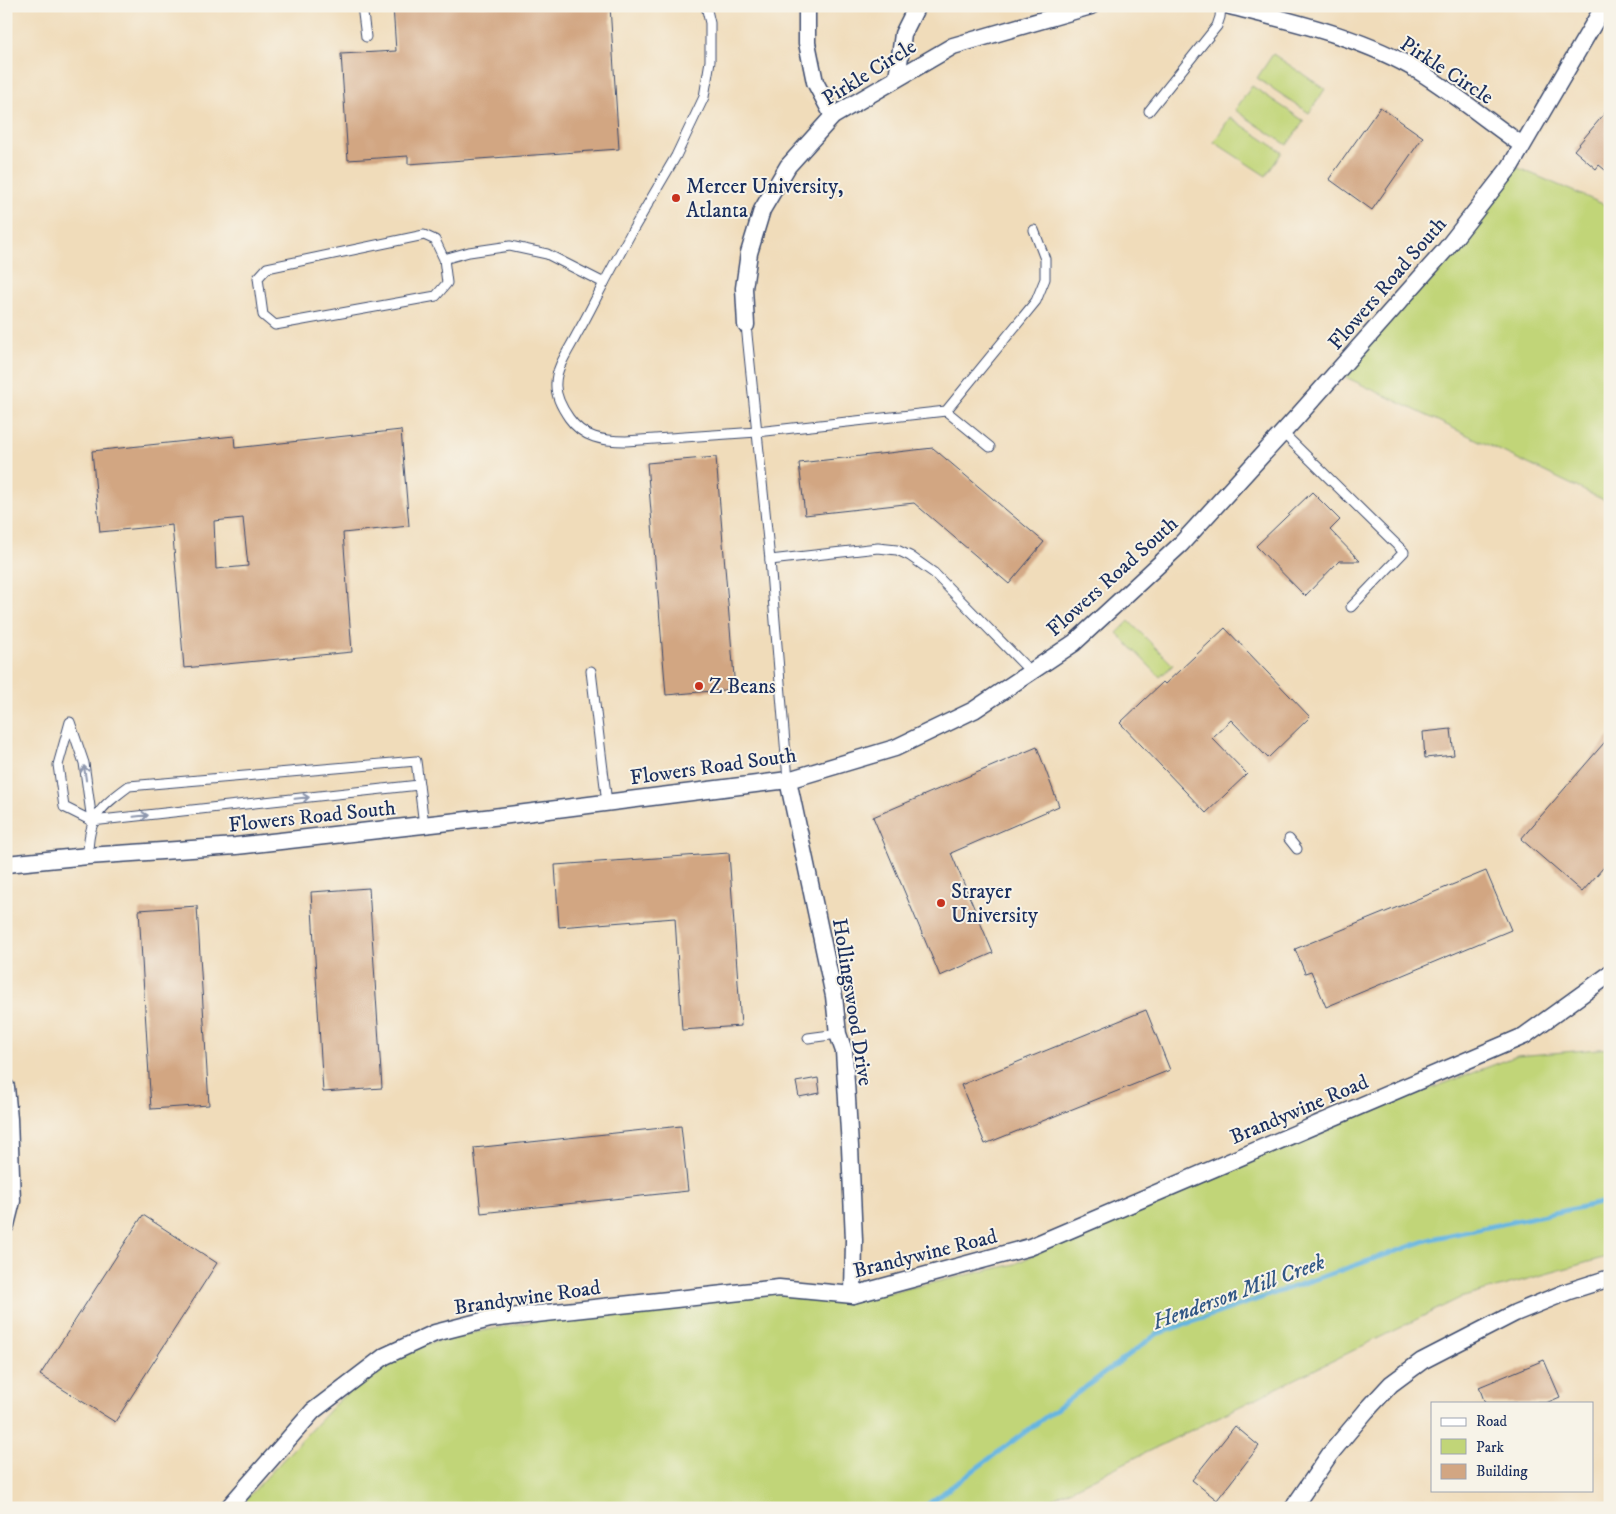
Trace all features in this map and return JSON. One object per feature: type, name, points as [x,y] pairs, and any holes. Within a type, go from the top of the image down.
[{"type":"street","points":[[807,6],[807,43],[815,82],[833,116]]},
{"type":"street","points":[[897,78],[903,34],[917,6]]},
{"type":"street","name":"Pirkle Circle","points":[[746,324],[744,288],[749,253],[762,210],[788,166],[833,116],[953,46],[1091,6]]},
{"type":"street","name":"Pirkle Circle","points":[[1230,6],[1344,37],[1395,59],[1427,77],[1522,145]]},
{"type":"street","name":"Flowers Road South","points":[[6,864],[88,856],[236,846],[788,780],[895,748],[974,710],[1074,643],[1180,544],[1283,433],[1446,249],[1510,167],[1604,6]]},
{"type":"street","name":"Hollingswood Drive","points":[[788,780],[834,996],[838,1034],[844,1051],[848,1089],[854,1240],[853,1294]]},
{"type":"street","name":"Brandywine Road","points":[[228,1508],[313,1411],[385,1356],[435,1332],[490,1319],[779,1288],[853,1294],[1030,1247],[1524,1036],[1610,974]]},
{"type":"street","points":[[6,1088],[12,1201],[6,1225]]},
{"type":"street","points":[[1293,1508],[1330,1454],[1366,1411],[1391,1384],[1422,1361],[1515,1314],[1569,1290],[1610,1278]]},
{"type":"lane","points":[[362,6],[366,37]]},
{"type":"lane","points":[[706,6],[710,23],[710,61],[704,97],[676,156],[631,233],[563,359],[556,382],[557,397],[575,426],[593,438],[626,442],[756,432],[946,411],[1036,301],[1044,279],[1045,259],[1034,230]]},
{"type":"lane","points":[[1149,110],[1217,26],[1221,6]]},
{"type":"lane","points":[[424,235],[435,240],[444,259],[447,283],[436,296],[275,325],[263,315],[258,278],[267,268],[424,235]]},
{"type":"lane","points":[[444,259],[469,252],[510,246],[546,254],[604,283]]},
{"type":"lane","points":[[746,324],[770,560],[788,780]]},
{"type":"lane","points":[[946,411],[990,447]]},
{"type":"lane","points":[[1283,433],[1404,552],[1351,607]]},
{"type":"lane","points":[[770,560],[878,548],[897,550],[910,556],[934,573],[1031,672]]},
{"type":"lane","points":[[591,671],[606,803]]},
{"type":"lane","points":[[88,856],[88,838],[92,821],[84,763],[70,722],[58,765],[64,807],[92,821],[419,785]]},
{"type":"lane","points":[[92,821],[102,807],[129,786],[416,761],[424,825]]},
{"type":"lane","points":[[1289,838],[1297,849]]},
{"type":"lane","points":[[808,1038],[838,1034]]},
{"type":"green space","points":[[1273,54],[1325,89],[1309,113],[1257,78]]},
{"type":"green space","points":[[1252,86],[1304,121],[1287,145],[1235,110]]},
{"type":"green space","points":[[1230,117],[1282,152],[1266,176],[1214,142]]},
{"type":"green space","points":[[1516,167],[1610,207],[1610,503],[1333,371]]},
{"type":"green space","points":[[1129,621],[1173,665],[1160,677],[1117,633]]},
{"type":"green space","points":[[1610,1048],[1610,1256],[1460,1298],[1033,1508],[238,1508],[334,1405],[394,1352],[481,1331],[602,1309],[782,1291],[887,1293],[1015,1264],[1173,1186],[1517,1056]]},
{"type":"building","points":[[393,6],[610,6],[619,149],[408,164],[408,156],[348,160],[341,54],[396,51]]},
{"type":"building","points":[[1380,107],[1423,137],[1372,210],[1329,179]]},
{"type":"building","points":[[1610,107],[1610,174],[1599,165],[1596,169],[1574,150]]},
{"type":"building","points":[[401,430],[409,526],[343,533],[352,652],[184,668],[172,525],[100,532],[92,451],[234,436],[235,448]],"holes":[[[243,518],[248,566],[216,569],[214,521]]]},
{"type":"building","points":[[933,448],[1044,542],[1009,584],[914,503],[805,515],[799,463]]},
{"type":"building","points":[[716,457],[735,689],[666,695],[647,463]]},
{"type":"building","points":[[1312,492],[1340,520],[1330,530],[1360,561],[1339,561],[1305,596],[1256,546]]},
{"type":"building","points":[[1225,628],[1310,717],[1268,758],[1231,720],[1212,738],[1247,774],[1206,813],[1120,723],[1163,682],[1165,684]]},
{"type":"building","points":[[1451,729],[1454,755],[1425,758],[1423,732]]},
{"type":"building","points":[[1610,736],[1610,860],[1582,892],[1521,839]]},
{"type":"building","name":"Strayer University","points":[[1037,747],[1059,806],[951,853],[993,953],[940,976],[873,817]]},
{"type":"building","points":[[729,853],[741,1026],[682,1030],[675,918],[559,927],[555,865]]},
{"type":"building","points":[[1486,871],[1511,930],[1326,1007],[1311,971],[1305,973],[1295,949]]},
{"type":"building","points":[[369,888],[382,1088],[323,1092],[311,892]]},
{"type":"building","points":[[197,906],[209,1105],[151,1109],[139,910]]},
{"type":"building","points":[[1146,1010],[1170,1070],[985,1144],[961,1085]]},
{"type":"building","points":[[818,1078],[820,1093],[799,1097],[796,1082]]},
{"type":"building","points":[[681,1126],[688,1191],[481,1213],[474,1148]]},
{"type":"building","points":[[143,1215],[217,1263],[115,1422],[40,1375]]},
{"type":"building","points":[[1544,1360],[1560,1397],[1548,1402],[1485,1402],[1479,1387]]},
{"type":"building","points":[[1235,1426],[1259,1446],[1217,1500],[1192,1480]]},
{"type":"waterway","name":"Henderson Mill Creek","points":[[923,1508],[1157,1334],[1431,1239],[1610,1201]]},
{"type":"place","name":"Mercer University, Atlanta","points":[[676,198]]},
{"type":"place","name":"Z Beans","points":[[699,686]]},
{"type":"place","name":"Strayer University","points":[[941,903]]}]
